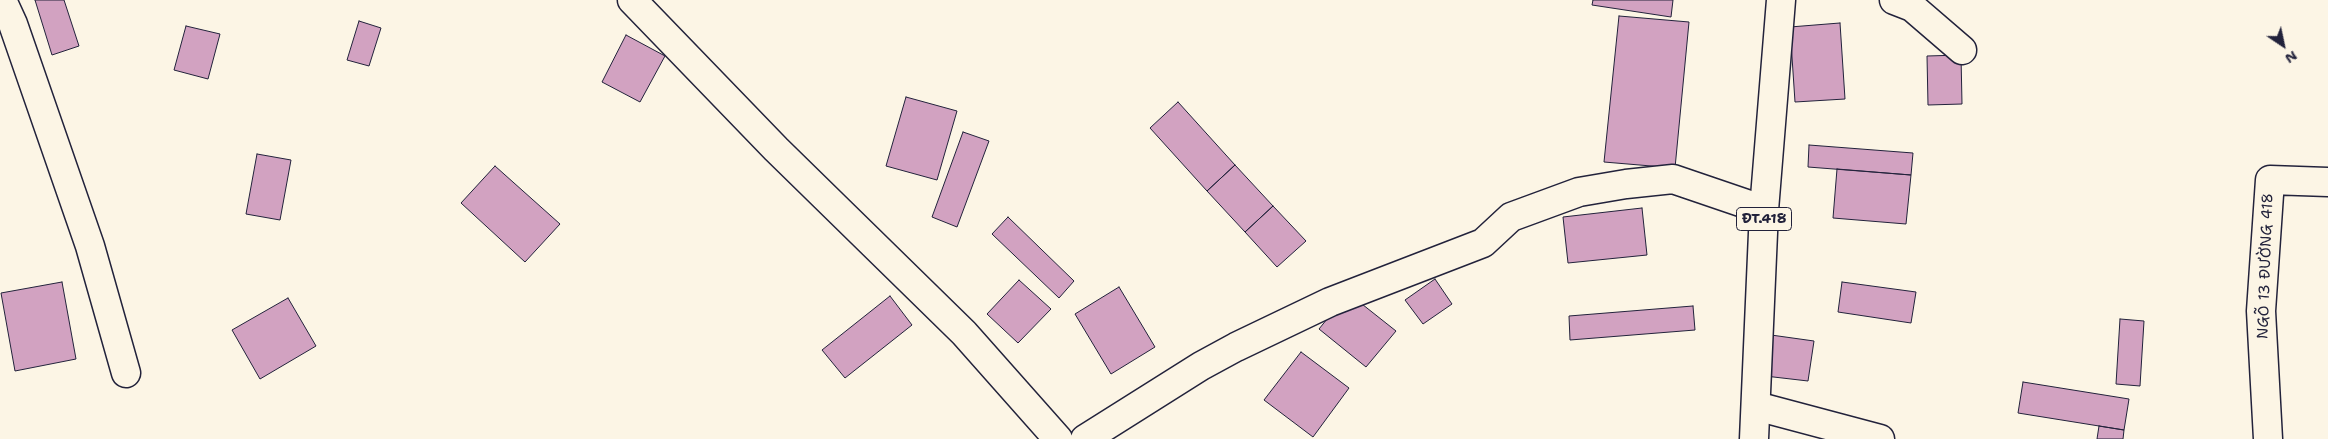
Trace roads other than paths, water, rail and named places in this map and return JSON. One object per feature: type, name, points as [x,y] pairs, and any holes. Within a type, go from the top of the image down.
[{"type":"street","points":[[2,0],[13,24],[90,246],[126,374]]},
{"type":"street","points":[[632,0],[776,149],[964,333],[1058,439]]},
{"type":"street","name":"ĐT.418","points":[[1754,439],[1764,210],[1781,0]]},
{"type":"street","points":[[1894,0],[1912,7],[1962,50]]},
{"type":"street","points":[[1085,439],[1201,366],[1236,347],[1330,302],[1483,243],[1511,217],[1571,195],[1626,184],[1673,179],[1764,210]]},
{"type":"street","name":"NGÕ 13 ĐƯỜNG 418","points":[[2273,439],[2268,439],[2262,311],[2270,180],[2328,182]]},
{"type":"street","points":[[1756,406],[1880,439]]}]
